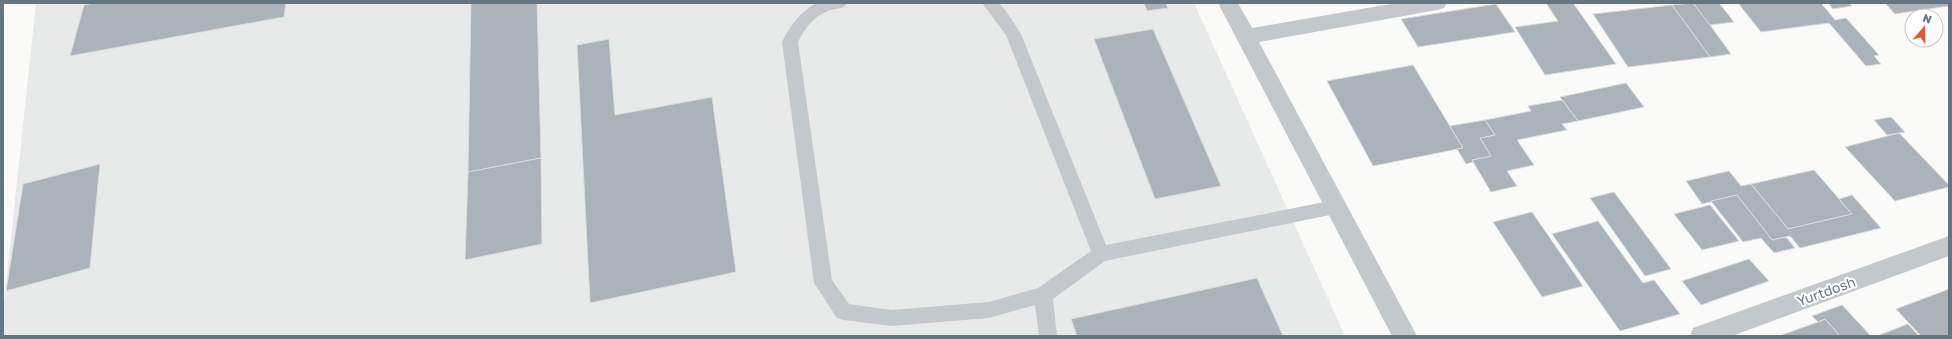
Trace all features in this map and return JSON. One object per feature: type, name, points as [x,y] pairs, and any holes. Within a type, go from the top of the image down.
[{"type":"street","points":[[1228,3],[1335,207],[1405,336]]},
{"type":"street","points":[[1246,37],[1437,3]]},
{"type":"street","name":"Yurtdosh","points":[[1702,336],[1949,246]]},
{"type":"lane","points":[[839,3],[818,8],[802,22],[795,31],[790,42],[823,283],[844,312],[891,318],[989,310],[1043,295],[1101,254],[1335,207]]},
{"type":"lane","points":[[990,3],[1001,15],[1013,34],[1101,254]]},
{"type":"lane","points":[[1043,295],[1048,336]]},
{"type":"shaded area","points":[[36,3],[1194,3],[1345,336],[3,336],[3,313]]},
{"type":"building","points":[[94,3],[286,3],[284,17],[70,56],[84,5]]},
{"type":"building","points":[[471,3],[537,3],[541,158],[468,172]]},
{"type":"building","points":[[1144,3],[1166,3],[1168,8],[1147,11]]},
{"type":"building","points":[[1546,3],[1573,3],[1616,64],[1545,75],[1515,27],[1558,21]]},
{"type":"building","points":[[1693,3],[1731,54],[1710,57],[1672,5]]},
{"type":"building","points":[[1693,3],[1719,3],[1734,22],[1710,25]]},
{"type":"building","points":[[1738,3],[1821,3],[1835,20],[1846,18],[1879,55],[1874,56],[1881,64],[1866,66],[1829,23],[1761,32]]},
{"type":"building","points":[[1828,3],[1849,3],[1852,6],[1833,9]]},
{"type":"building","points":[[1885,3],[1949,3],[1949,6],[1936,8],[1904,8],[1904,13],[1895,14]]},
{"type":"building","points":[[1496,4],[1515,32],[1418,47],[1401,19]]},
{"type":"building","points":[[1672,5],[1710,57],[1628,67],[1593,14]]},
{"type":"building","points":[[1153,29],[1221,186],[1155,199],[1094,39]]},
{"type":"building","points":[[609,39],[615,115],[712,97],[736,272],[590,303],[577,45]]},
{"type":"building","points":[[1413,65],[1463,148],[1373,166],[1327,81]]},
{"type":"building","points":[[1626,83],[1644,107],[1578,121],[1560,97]]},
{"type":"building","points":[[1562,100],[1578,121],[1562,124],[1567,130],[1517,140],[1534,165],[1507,171],[1517,186],[1491,192],[1472,160],[1491,156],[1480,138],[1495,135],[1485,120],[1531,111],[1528,106]]},
{"type":"building","points":[[1891,117],[1905,132],[1887,135],[1874,120]]},
{"type":"building","points":[[1485,120],[1495,135],[1480,138],[1491,156],[1472,160],[1473,162],[1466,164],[1457,149],[1463,148],[1450,126]]},
{"type":"building","points":[[1899,133],[1949,185],[1949,187],[1895,201],[1845,147]]},
{"type":"building","points":[[541,158],[542,244],[465,260],[468,172]]},
{"type":"building","points":[[100,164],[90,268],[6,291],[23,184]]},
{"type":"building","points":[[1814,170],[1852,214],[1788,229],[1751,184]]},
{"type":"building","points":[[1729,171],[1741,186],[1751,184],[1788,229],[1852,214],[1839,199],[1852,195],[1881,228],[1800,248],[1790,236],[1772,240],[1737,195],[1702,204],[1686,181]]},
{"type":"building","points":[[1614,192],[1671,269],[1645,276],[1590,198]]},
{"type":"building","points":[[1737,195],[1772,240],[1786,237],[1795,248],[1774,253],[1761,238],[1743,242],[1711,201]]},
{"type":"building","points":[[1710,205],[1739,241],[1702,250],[1674,214]]},
{"type":"building","points":[[1532,212],[1583,286],[1542,297],[1493,222]]},
{"type":"building","points":[[1598,221],[1643,283],[1654,280],[1680,314],[1620,331],[1552,234]]},
{"type":"building","points":[[1749,259],[1769,281],[1701,305],[1682,281]]},
{"type":"building","points":[[1257,278],[1283,336],[1077,336],[1071,319]]},
{"type":"building","points":[[1949,289],[1949,336],[1921,336],[1896,309]]},
{"type":"building","points":[[1842,305],[1871,336],[1840,336],[1825,319],[1818,322],[1812,316]]},
{"type":"building","points":[[1825,319],[1840,336],[1779,336],[1818,322]]},
{"type":"building","points":[[1908,324],[1919,336],[1877,336]]}]
